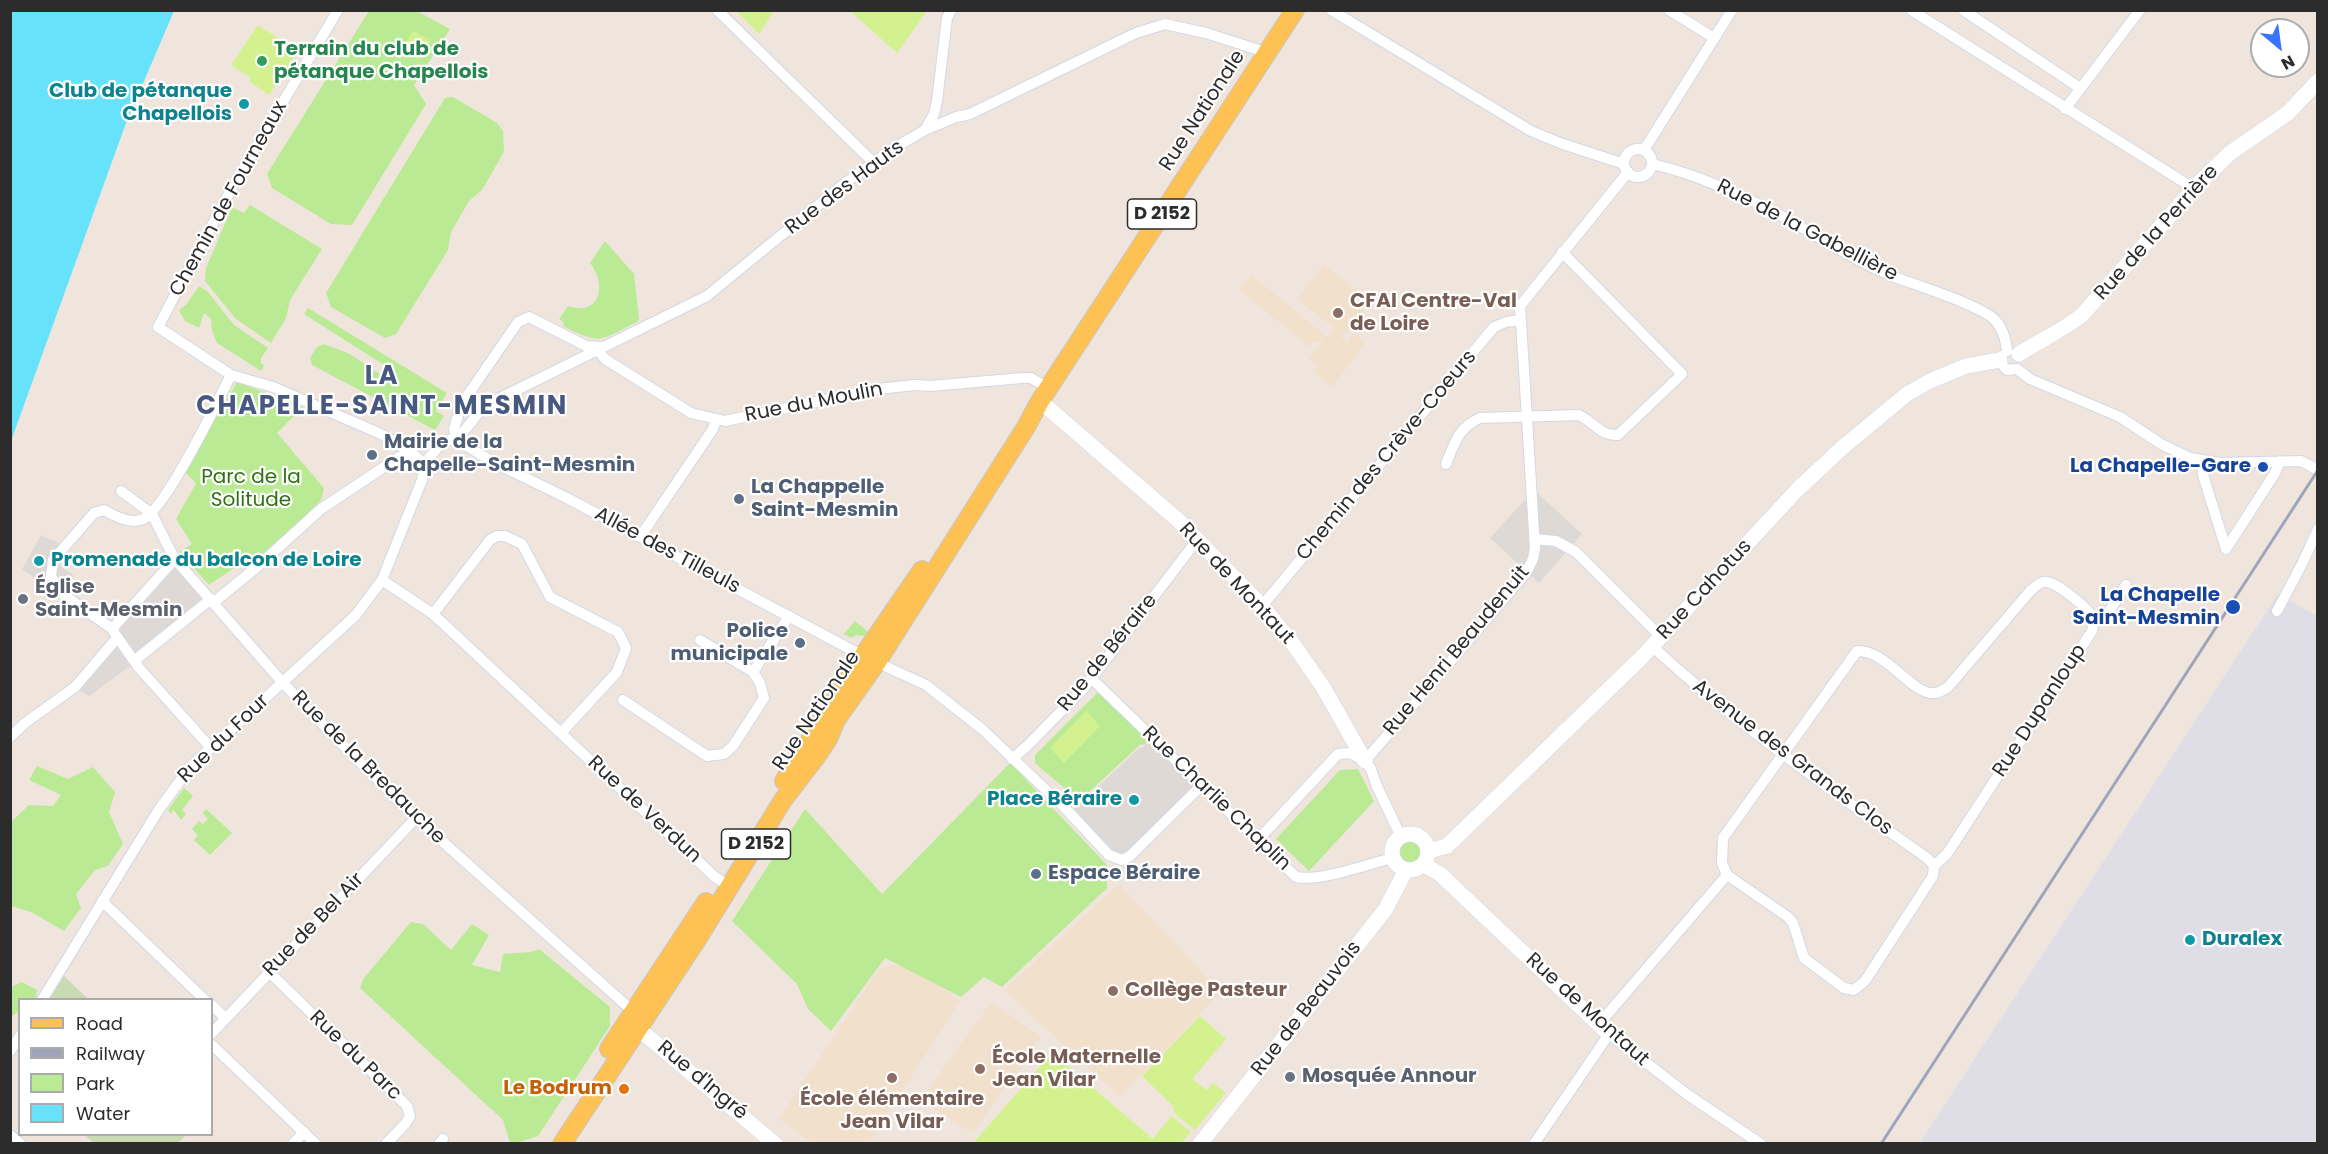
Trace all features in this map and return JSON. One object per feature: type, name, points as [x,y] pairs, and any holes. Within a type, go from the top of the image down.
[{"type":"main road","name":"Rue Nationale","points":[[635,1021],[725,883],[828,739],[870,659],[1026,427],[1044,395],[1295,10]]},
{"type":"main road","name":"D 2152","points":[[550,1143],[635,1021]]},
{"type":"main road","name":"D 2152","points":[[562,1143],[635,1021]]},
{"type":"street","name":"Chemin de Fourneaux","points":[[231,375],[158,327],[235,182],[338,10]]},
{"type":"street","points":[[717,10],[874,163]]},
{"type":"street","points":[[925,130],[938,101],[947,18],[951,10]]},
{"type":"street","points":[[1331,10],[1532,131],[1626,168],[1632,175],[1643,176],[1648,172],[1652,164],[1651,157],[1644,150],[1629,152],[1626,168],[1524,298],[1520,306],[1520,320]]},
{"type":"street","points":[[1669,10],[1714,38]]},
{"type":"street","points":[[1644,150],[1732,10]]},
{"type":"street","points":[[1911,10],[2193,188]]},
{"type":"street","points":[[1927,21],[1934,10]]},
{"type":"street","points":[[1963,10],[2080,88]]},
{"type":"street","points":[[2065,109],[2140,10]]},
{"type":"street","name":"Rue des Hauts","points":[[456,440],[465,432],[481,409],[488,404],[707,296],[845,183],[925,130],[956,117],[970,114],[1136,33],[1165,24],[1206,33],[1268,53]]},
{"type":"street","name":"Rue de la Perrière","points":[[2011,358],[2066,328],[2082,315],[2193,188],[2230,153],[2279,120],[2318,81]]},
{"type":"street","name":"Rue de la Gabellière","points":[[1652,164],[1685,172],[1723,188],[1788,220],[1880,272],[1960,302],[1996,320],[2011,358]]},
{"type":"street","points":[[1446,464],[1456,439],[1468,424],[1480,418],[1580,415],[1599,430],[1610,435],[1618,435],[1682,374],[1562,252]]},
{"type":"street","points":[[456,440],[454,429],[461,405],[518,322],[529,317],[586,346],[601,348]]},
{"type":"street","name":"Rue Henri Beaudenuit","points":[[1365,761],[1526,573],[1533,560],[1534,539],[1520,320]]},
{"type":"street","name":"Chemin des Crève-Coeurs","points":[[1262,606],[1494,327],[1520,320]]},
{"type":"street","points":[[571,339],[578,351],[575,361]]},
{"type":"street","name":"Rue du Moulin","points":[[601,348],[605,359],[691,413],[725,421],[878,389],[915,385],[930,386],[1031,378],[1044,395]]},
{"type":"street","points":[[2011,358],[2030,379],[2120,417],[2178,453],[2202,461],[2219,463],[2301,461],[2315,469]]},
{"type":"street","name":"Rue Cahotus","points":[[1426,858],[1447,846],[1657,642],[1797,490],[1881,415],[1907,394],[1941,376],[1966,366],[2011,358]]},
{"type":"street","points":[[210,747],[113,632],[61,593],[50,569],[53,560],[94,513],[104,510],[136,521],[152,514],[197,442],[231,375],[273,387],[381,434],[411,452],[424,464]]},
{"type":"street","name":"Rue de Montaut","points":[[1044,395],[1179,521],[1262,606],[1291,641],[1323,687],[1371,769],[1401,837]]},
{"type":"street","points":[[640,537],[713,429],[716,420]]},
{"type":"street","name":"Rue du Four","points":[[43,998],[174,787],[210,747],[356,615],[382,580],[418,490],[424,464],[443,441],[456,440]]},
{"type":"street","name":"Allée des Tilleuls","points":[[456,440],[491,461],[870,659]]},
{"type":"street","points":[[136,662],[139,657],[257,567],[321,509],[399,457],[411,452]]},
{"type":"street","points":[[2202,461],[2203,475],[2226,549],[2275,473],[2280,461]]},
{"type":"street","name":"Rue de la Bredauche","points":[[121,491],[152,514],[175,559],[283,683],[416,818],[635,1021]]},
{"type":"street","points":[[2277,611],[2318,529]]},
{"type":"street","points":[[433,614],[490,540],[497,536],[505,536],[525,547],[550,597],[618,632],[626,648],[617,672],[561,733]]},
{"type":"street","name":"Avenue des Grands Clos","points":[[1534,539],[1556,541],[1576,552],[1657,642],[1671,665],[1738,720],[1927,858],[1934,866]]},
{"type":"street","name":"Rue de Béraire","points":[[1011,759],[1027,746],[1085,687],[1197,540]]},
{"type":"street","points":[[10,737],[25,723],[75,687],[113,632],[175,559]]},
{"type":"street","name":"Rue de Verdun","points":[[382,580],[433,614],[725,883]]},
{"type":"street","points":[[1534,1143],[1604,1029],[1727,875],[1722,863],[1723,838],[1857,651],[1873,653],[1923,692],[1935,693],[1948,687],[2031,590],[2043,582],[2052,582],[2090,611],[2094,618],[2108,613],[2126,585]]},
{"type":"street","points":[[753,672],[789,616]]},
{"type":"street","name":"Rue Dupanloup","points":[[1727,875],[1788,917],[1793,923],[1804,958],[1844,988],[1854,990],[1865,981],[1933,876],[1934,866],[1947,854],[2092,631],[2094,618]]},
{"type":"street","points":[[623,700],[707,756],[724,754],[733,746],[764,698],[760,683],[753,672],[700,640]]},
{"type":"street","points":[[870,659],[926,685],[982,729],[1064,807],[1109,855],[1122,860],[1137,851],[1201,786]]},
{"type":"street","name":"Rue Charlie Chaplin","points":[[1091,678],[1290,873],[1303,878],[1334,873],[1392,858]]},
{"type":"street","points":[[1257,841],[1338,754],[1350,753],[1365,761]]},
{"type":"street","name":"Rue de Bel Air","points":[[213,1032],[416,818]]},
{"type":"street","points":[[1409,834],[1420,837],[1424,841],[1426,858],[1415,870],[1406,870],[1397,866],[1392,858],[1393,847],[1401,837],[1409,834]]},
{"type":"street","name":"Rue de Montaut","points":[[1426,858],[1440,874],[1604,1029],[1688,1095],[1761,1143]]},
{"type":"street","name":"Rue de Beauvois","points":[[1200,1143],[1385,910],[1406,870]]},
{"type":"street","points":[[102,902],[204,998]]},
{"type":"street","name":"Rue du Parc","points":[[269,972],[407,1106],[410,1116],[386,1143]]},
{"type":"street","points":[[213,1006],[225,1018]]},
{"type":"street","name":"Rue d'Ingré","points":[[635,1021],[775,1143]]},
{"type":"street","points":[[213,1046],[316,1143]]},
{"type":"street","points":[[293,1143],[303,1132]]},
{"type":"street","points":[[10,1135],[21,1143]]},
{"type":"shaded area","name":"CFAI Centre-Val de Loire","points":[[1324,264],[1370,301],[1341,337],[1347,342],[1354,333],[1366,343],[1332,387],[1313,371],[1317,366],[1309,359],[1324,339],[1321,337],[1320,343],[1314,341],[1310,347],[1239,290],[1252,275],[1327,337],[1334,328],[1297,299]]},
{"type":"shaded area","points":[[1534,490],[1582,534],[1539,583],[1490,538]]},
{"type":"shaded area","points":[[41,535],[59,543],[66,542],[56,562],[74,576],[63,591],[42,573],[36,579],[22,569]]},
{"type":"shaded area","points":[[174,558],[212,600],[136,662],[89,696],[75,687],[91,668],[109,639],[111,628]]},
{"type":"shaded area","points":[[2278,594],[2317,616],[2317,1143],[1919,1144]]},
{"type":"shaded area","name":"Place Béraire","points":[[1150,741],[1193,783],[1194,787],[1132,852],[1121,855],[1112,853],[1074,809],[1140,747],[1142,748]]},
{"type":"shaded area","name":"Collège Pasteur","points":[[1119,884],[1221,992],[1120,1097],[1004,990]]},
{"type":"shaded area","points":[[893,965],[917,968],[960,1001],[869,1143],[813,1143],[779,1119],[879,969]]},
{"type":"shaded area","name":"École Maternelle Jean Vilar","points":[[991,1002],[1041,1037],[973,1133],[920,1101]]},
{"type":"green space","points":[[369,11],[417,11],[450,29],[414,85],[426,104],[352,225],[331,224],[272,188],[267,174]]},
{"type":"green space","points":[[736,11],[774,11],[759,34]]},
{"type":"green space","points":[[850,11],[927,11],[897,53]]},
{"type":"green space","name":"Terrain du club de pétanque Chapellois","points":[[258,25],[280,39],[276,45],[294,57],[269,95],[250,82],[251,78],[231,65]]},
{"type":"green space","points":[[413,31],[431,40],[420,59],[400,51]]},
{"type":"green space","points":[[453,97],[497,123],[503,131],[504,152],[482,190],[469,201],[451,232],[448,250],[396,334],[385,338],[331,307],[326,293],[445,98]]},
{"type":"green space","points":[[250,205],[322,249],[290,300],[286,318],[271,343],[236,319],[205,281],[206,268],[232,207],[244,213]]},
{"type":"green space","points":[[605,241],[634,274],[639,319],[608,336],[594,338],[563,326],[564,323],[559,319],[568,306],[587,307],[597,297],[599,281],[590,263]]},
{"type":"green space","points":[[199,286],[208,292],[234,325],[268,348],[261,358],[264,366],[261,371],[217,343],[212,331],[211,319],[204,313],[199,328],[185,321],[179,310],[186,305]]},
{"type":"green space","points":[[308,308],[447,393],[436,411],[444,416],[435,430],[312,365],[310,358],[317,347],[324,344],[350,354],[390,381],[395,372],[304,314]]},
{"type":"green space","name":"Parc de la Solitude","points":[[237,382],[303,407],[277,433],[324,488],[321,500],[256,563],[249,558],[209,585],[179,552],[192,544],[176,519],[196,483],[184,471]]},
{"type":"green space","points":[[855,621],[868,632],[865,636],[856,635],[851,638],[844,634]]},
{"type":"green space","points":[[1099,691],[1149,740],[1144,745],[1141,744],[1076,804],[1063,787],[1035,763],[1035,755]]},
{"type":"green space","points":[[1086,711],[1100,726],[1064,763],[1050,748]]},
{"type":"green space","points":[[1010,763],[1107,865],[1107,888],[1002,987],[984,977],[961,997],[885,958],[831,1031],[808,1009],[797,984],[732,921],[805,809],[882,894]]},
{"type":"green space","points":[[37,766],[68,779],[93,767],[115,792],[109,812],[123,844],[108,866],[95,870],[76,894],[81,908],[64,931],[31,912],[11,906],[11,822],[29,805],[53,806],[61,795],[29,780]]},
{"type":"green space","points":[[1358,769],[1374,801],[1309,871],[1276,839],[1340,770]]},
{"type":"green space","points":[[184,788],[193,796],[182,810],[186,814],[181,820],[173,809],[171,814],[168,810]]},
{"type":"green space","points":[[206,809],[232,833],[210,855],[194,840],[198,835],[192,829],[199,821],[203,824],[208,819],[203,813]]},
{"type":"green space","points":[[1409,839],[1418,843],[1422,852],[1418,861],[1409,865],[1400,861],[1396,852],[1400,843]]},
{"type":"green space","points":[[411,922],[423,924],[451,950],[472,924],[489,935],[472,965],[500,972],[503,954],[531,952],[539,949],[610,1007],[610,1026],[538,1136],[510,1143],[503,1120],[360,988],[364,978]]},
{"type":"green space","points":[[64,976],[87,998],[50,998]]},
{"type":"green space","points":[[22,982],[37,990],[36,998],[18,998],[18,1012],[11,1017],[11,987]]},
{"type":"green space","points":[[1200,1016],[1226,1039],[1192,1079],[1207,1090],[1213,1083],[1226,1093],[1195,1130],[1174,1113],[1174,1107],[1142,1076]]},
{"type":"green space","points":[[1052,1053],[1153,1139],[1171,1116],[1191,1132],[1181,1143],[973,1143]]},
{"type":"green space","points":[[86,1136],[185,1136],[177,1144],[94,1143]]},
{"type":"water","points":[[11,10],[174,11],[126,123],[11,441]]},
{"type":"railway","points":[[1881,1144],[2318,470]]},
{"type":"place","name":"Terrain du club de pétanque Chapellois","points":[[262,61]]},
{"type":"place","name":"Club de pétanque Chapellois","points":[[244,104]]},
{"type":"place","name":"CFAI Centre-Val de Loire","points":[[1338,313]]},
{"type":"place","name":"Mairie de la Chapelle-Saint-Mesmin","points":[[372,455]]},
{"type":"place","name":"La Chapelle-Gare","points":[[2263,467]]},
{"type":"place","name":"La Chappelle Saint-Mesmin","points":[[739,499]]},
{"type":"place","name":"Promenade du balcon de Loire","points":[[39,561]]},
{"type":"place","name":"Église Saint-Mesmin","points":[[23,599]]},
{"type":"place","name":"La Chapelle Saint-Mesmin","points":[[2233,607]]},
{"type":"place","name":"Police municipale","points":[[800,643]]},
{"type":"place","name":"Place Béraire","points":[[1134,800]]},
{"type":"place","name":"Espace Béraire","points":[[1036,874]]},
{"type":"place","name":"Duralex","points":[[2190,940]]},
{"type":"place","name":"Collège Pasteur","points":[[1113,991]]},
{"type":"place","name":"École Maternelle Jean Vilar","points":[[980,1069]]},
{"type":"place","name":"Mosquée Annour","points":[[1290,1077]]},
{"type":"place","name":"École élémentaire Jean Vilar","points":[[892,1078]]},
{"type":"place","name":"Le Bodrum","points":[[624,1089]]},
{"type":"district","name":"LA CHAPELLE-SAINT-MESMIN","points":[[382,392]]}]
